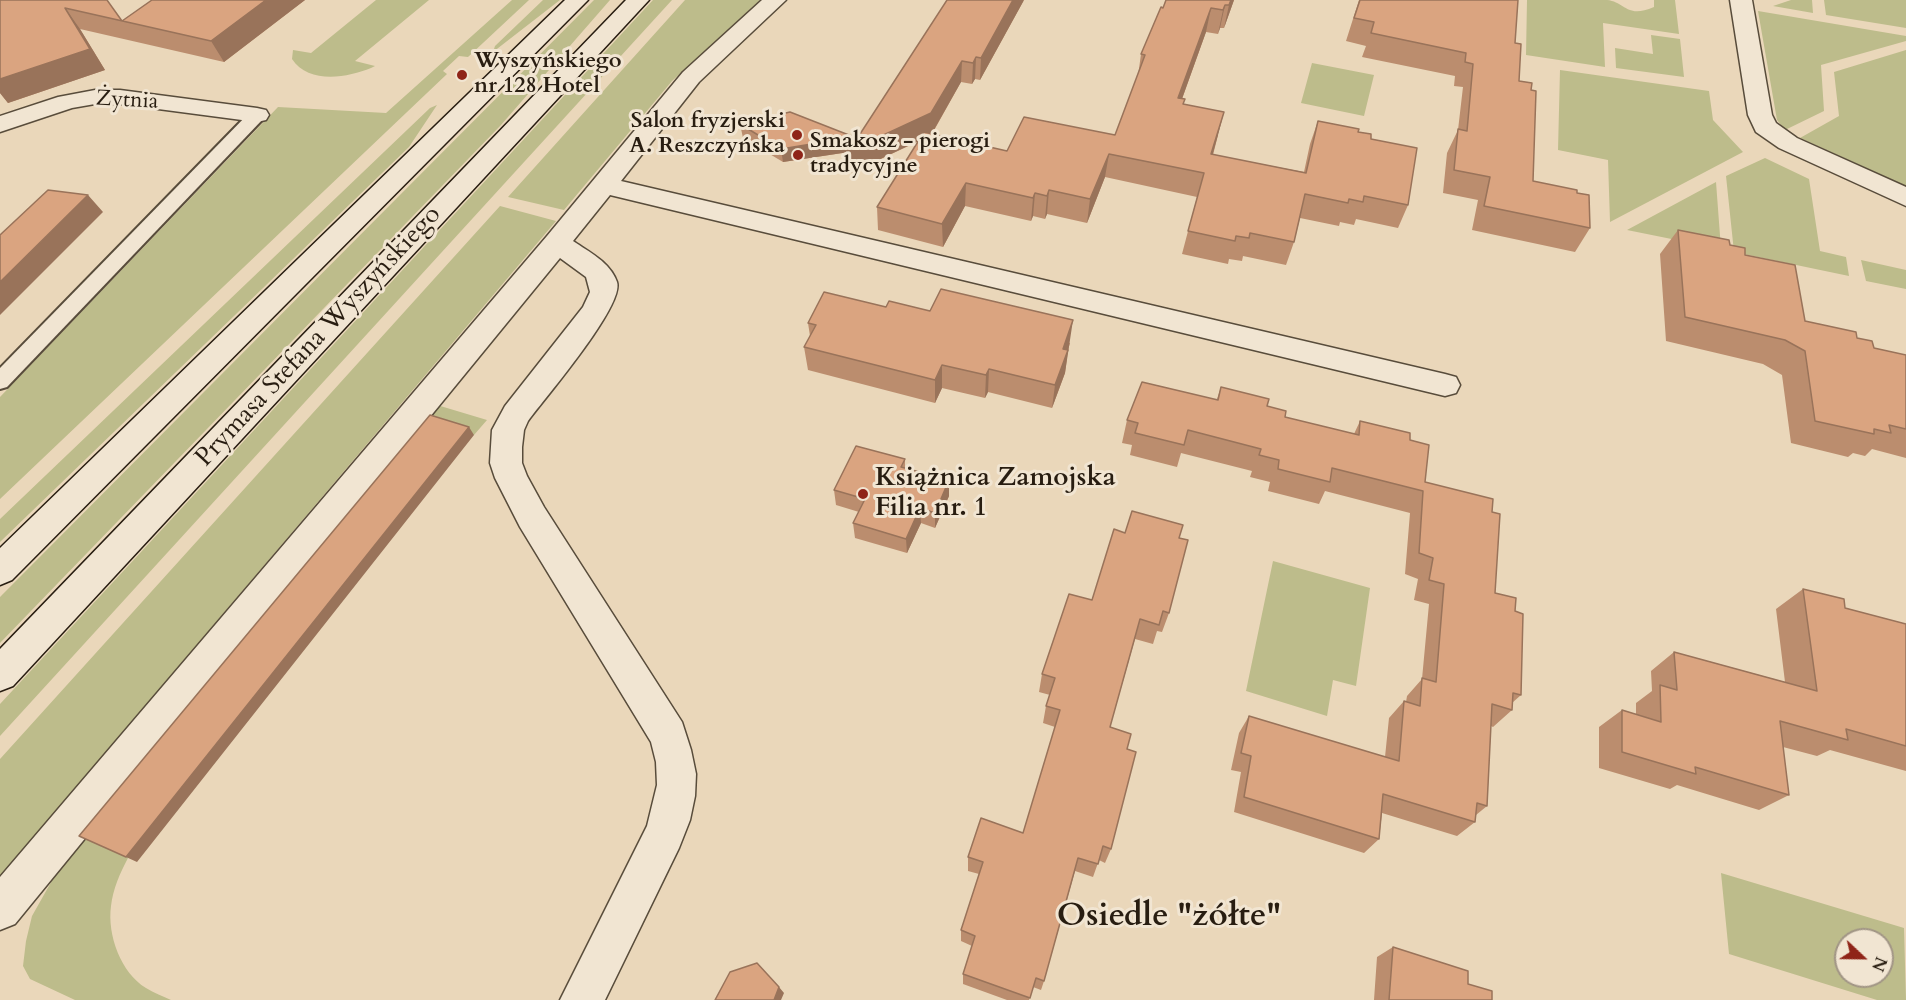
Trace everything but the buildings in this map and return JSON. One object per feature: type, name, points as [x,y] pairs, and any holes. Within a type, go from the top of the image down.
[{"type":"street","name":"Prymasa Stefana Wyszyńskiego","points":[[0,570],[577,0]]},
{"type":"street","name":"Prymasa Stefana Wyszyńskiego","points":[[0,674],[638,0]]},
{"type":"street","points":[[0,909],[556,243],[691,77],[775,0]]},
{"type":"street","points":[[1741,0],[1760,115],[1765,127],[1788,143],[1906,197]]},
{"type":"street","name":"Żytnia","points":[[0,124],[67,102],[95,97],[120,97],[256,115]]},
{"type":"street","points":[[603,185],[1445,385]]},
{"type":"street","points":[[556,243],[597,271],[603,282],[604,292],[595,312],[516,414],[508,430],[506,463],[511,478],[532,517],[668,735],[676,760],[678,783],[675,806],[665,834],[582,1000]]},
{"type":"lane","points":[[0,381],[256,115]]},
{"type":"shaded area","points":[[376,0],[429,0],[355,61],[375,66],[361,72],[329,77],[308,72],[292,59],[293,50],[311,53]]},
{"type":"shaded area","points":[[512,0],[529,0],[468,57],[459,56],[443,71],[447,74],[0,499],[0,397],[278,107],[386,113]]},
{"type":"shaded area","points":[[543,0],[560,0],[493,52],[495,46]]},
{"type":"shaded area","points":[[594,0],[610,0],[501,125],[0,643],[0,597]]},
{"type":"shaded area","points":[[653,0],[672,0],[0,736],[0,704]]},
{"type":"shaded area","points":[[685,0],[760,0],[672,81],[564,210],[508,197]]},
{"type":"shaded area","points":[[1527,0],[1607,0],[1632,11],[1638,11],[1654,7],[1654,0],[1675,0],[1679,34],[1603,23],[1605,67],[1526,55]]},
{"type":"shaded area","points":[[1791,0],[1812,0],[1813,13],[1773,6]]},
{"type":"shaded area","points":[[1824,0],[1906,0],[1906,28],[1826,15]]},
{"type":"shaded area","points":[[1758,11],[1906,36],[1906,41],[1821,65],[1824,111],[1785,130],[1777,120]]},
{"type":"shaded area","points":[[1651,35],[1680,39],[1684,77],[1616,68],[1615,48],[1653,54]]},
{"type":"shaded area","points":[[1906,50],[1906,186],[1800,138],[1839,116],[1834,72]]},
{"type":"shaded area","points":[[1312,63],[1374,75],[1364,116],[1301,103]]},
{"type":"shaded area","points":[[1560,70],[1709,91],[1713,120],[1743,152],[1610,222],[1608,160],[1558,150]]},
{"type":"shaded area","points":[[437,105],[409,147],[0,542],[0,519],[430,108]]},
{"type":"shaded area","points":[[1765,158],[1809,179],[1820,251],[1846,257],[1849,276],[1734,252],[1726,176]]},
{"type":"shaded area","points":[[1716,182],[1721,249],[1627,230]]},
{"type":"shaded area","points":[[500,206],[556,221],[0,877],[0,759]]},
{"type":"shaded area","points":[[1861,260],[1906,270],[1906,289],[1866,281]]},
{"type":"shaded area","points":[[437,405],[487,420],[474,435],[435,424],[122,869],[113,893],[110,917],[118,952],[129,973],[137,981],[149,990],[171,1000],[75,1000],[30,979],[23,966],[32,916],[63,861]]},
{"type":"shaded area","points":[[1273,561],[1370,588],[1356,686],[1333,680],[1327,716],[1246,691]]},
{"type":"shaded area","points":[[1721,873],[1904,928],[1906,1000],[1877,1000],[1838,988],[1894,988],[1894,928],[1834,928],[1834,987],[1729,954]]},
{"type":"place","name":"Wyszyńskiego nr 128 Hotel","points":[[462,75]]},
{"type":"place","name":"Salon fryzjerski A. Reszczyńska","points":[[797,135]]},
{"type":"place","name":"Smakosz - pierogi tradycyjne","points":[[798,155]]},
{"type":"place","name":"Książnica Zamojska Filia nr. 1","points":[[863,494]]},
{"type":"district","name":"Osiedle \"żółte\"","points":[[1169,917]]}]
